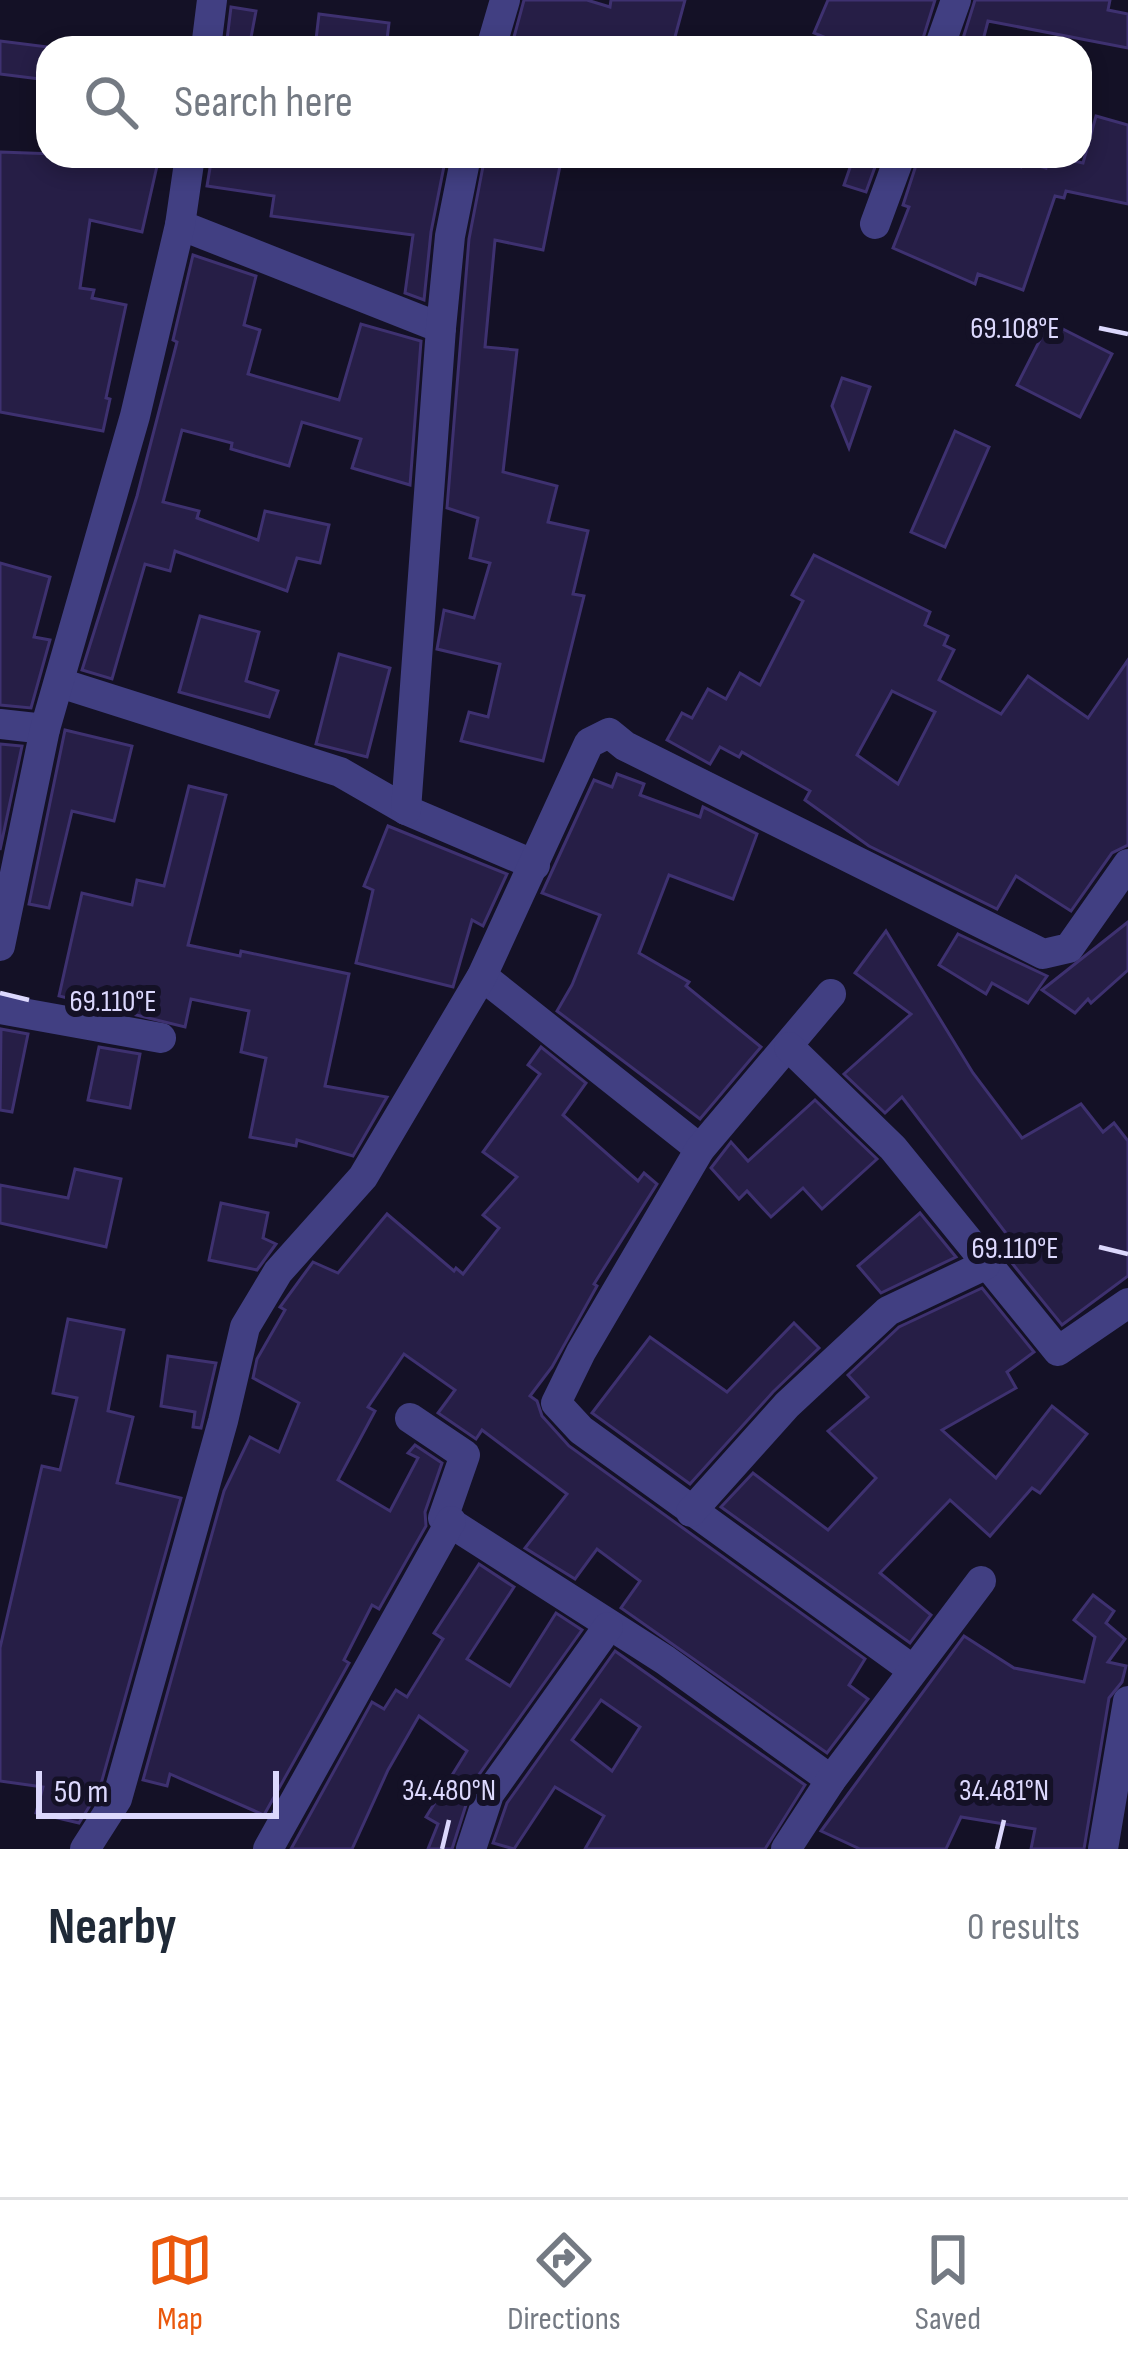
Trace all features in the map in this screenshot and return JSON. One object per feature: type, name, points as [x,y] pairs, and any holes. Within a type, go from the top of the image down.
[{"type":"street","points":[[208,36],[212,0]]},
{"type":"street","points":[[494,36],[505,0]]},
{"type":"street","points":[[943,36],[956,0]]},
{"type":"street","points":[[0,946],[45,729],[135,416],[180,225],[188,168]]},
{"type":"street","points":[[406,809],[441,328],[450,236],[464,168]]},
{"type":"street","points":[[874,224],[895,168]]},
{"type":"street","points":[[180,225],[441,328]]},
{"type":"street","points":[[61,683],[340,772],[406,809],[535,865]]},
{"type":"street","points":[[0,724],[45,729]]},
{"type":"street","points":[[85,1849],[117,1799],[245,1327],[278,1272],[363,1177],[482,976],[589,743],[609,733],[625,746],[1043,954],[1070,948],[1128,864]]},
{"type":"street","points":[[482,976],[700,1149]]},
{"type":"street","points":[[830,994],[700,1149],[556,1403],[581,1430],[913,1670]]},
{"type":"street","points":[[0,1009],[160,1038]]},
{"type":"street","points":[[789,1047],[893,1148],[1058,1351],[1128,1303]]},
{"type":"street","points":[[692,1512],[787,1405],[888,1311],[985,1265]]},
{"type":"street","points":[[410,1418],[465,1454],[443,1518],[664,1660],[831,1780]]},
{"type":"street","points":[[268,1849],[451,1521]]},
{"type":"street","points":[[786,1849],[831,1780],[981,1582]]},
{"type":"street","points":[[471,1849],[489,1794],[608,1627]]},
{"type":"street","points":[[1103,1849],[1128,1701]]},
{"type":"building","points":[[524,0],[587,0],[610,7],[611,0],[685,0],[675,36],[514,36]]},
{"type":"building","points":[[828,0],[935,0],[924,36],[814,33]]},
{"type":"building","points":[[975,0],[1110,0],[1108,10],[1128,14],[1128,48],[1092,41],[1092,36],[1066,36],[988,21],[984,36],[964,36]]},
{"type":"building","points":[[231,7],[256,11],[251,36],[227,36]]},
{"type":"building","points":[[319,14],[389,23],[387,36],[316,36]]},
{"type":"building","points":[[0,41],[36,46],[36,78],[0,74]]},
{"type":"building","points":[[1096,116],[1128,125],[1128,204],[1066,191],[1064,198],[1055,196],[1023,290],[978,274],[975,284],[893,248],[909,207],[903,205],[915,168],[1092,168]]},
{"type":"building","points":[[0,152],[36,153],[36,168],[157,168],[142,232],[90,220],[80,288],[94,290],[92,298],[126,305],[103,431],[0,412]]},
{"type":"building","points":[[210,168],[444,168],[424,300],[405,293],[413,235],[271,216],[274,196],[207,186]]},
{"type":"building","points":[[483,168],[560,168],[543,250],[495,240],[485,347],[517,350],[503,472],[557,486],[548,522],[588,531],[573,594],[584,596],[543,761],[461,741],[469,712],[488,717],[500,664],[437,649],[444,610],[474,618],[490,563],[470,558],[478,518],[447,508],[469,239]]},
{"type":"building","points":[[850,168],[875,168],[866,192],[844,185]]},
{"type":"building","points":[[193,255],[256,276],[244,325],[260,330],[248,374],[339,400],[361,324],[421,341],[410,485],[352,468],[361,439],[302,422],[289,466],[231,449],[232,443],[182,430],[163,502],[199,511],[197,518],[258,540],[265,511],[329,525],[320,563],[297,558],[287,591],[175,551],[170,571],[145,564],[112,679],[82,670],[137,496],[177,342],[173,340]]},
{"type":"building","points":[[1049,322],[1112,354],[1080,417],[1017,385]]},
{"type":"building","points":[[842,378],[870,387],[849,448],[832,406]]},
{"type":"building","points":[[955,431],[989,447],[945,547],[911,532]]},
{"type":"building","points":[[814,555],[930,612],[925,625],[948,636],[944,645],[954,650],[939,680],[1001,714],[1028,676],[1088,718],[1128,660],[1128,845],[1112,853],[1071,911],[1016,876],[997,909],[869,846],[805,800],[810,791],[742,752],[739,757],[720,747],[710,764],[667,740],[682,713],[692,718],[708,689],[726,699],[740,673],[760,685],[803,601],[792,595]],"holes":[[[892,691],[935,712],[898,784],[857,755]]]},
{"type":"building","points":[[0,563],[50,577],[34,637],[50,640],[31,708],[0,705]]},
{"type":"building","points":[[200,616],[259,632],[246,681],[278,691],[269,717],[179,692]]},
{"type":"building","points":[[339,654],[390,668],[367,757],[316,744]]},
{"type":"building","points":[[65,730],[132,746],[114,821],[72,811],[49,908],[29,904]]},
{"type":"building","points":[[0,744],[22,746],[0,850]]},
{"type":"building","points":[[617,774],[644,784],[640,795],[700,817],[703,807],[757,834],[733,899],[669,875],[639,953],[689,982],[686,986],[761,1047],[700,1119],[557,1011],[600,915],[542,893],[594,780],[612,787]]},
{"type":"building","points":[[189,786],[226,795],[188,945],[349,974],[325,1086],[387,1097],[353,1156],[297,1140],[296,1146],[250,1137],[266,1058],[241,1052],[249,1011],[191,999],[185,1027],[59,996],[82,893],[132,905],[137,880],[164,886]]},
{"type":"building","points":[[388,826],[507,874],[483,926],[472,920],[453,987],[356,963],[373,890],[364,886]]},
{"type":"building","points":[[1128,922],[1128,970],[1091,1003],[1088,999],[1075,1013],[1042,990]]},
{"type":"building","points":[[886,931],[973,1073],[1022,1138],[1081,1104],[1103,1132],[1114,1123],[1128,1141],[1128,1276],[1062,1325],[1011,1262],[1021,1253],[902,1097],[885,1113],[844,1074],[911,1014],[855,973]]},
{"type":"building","points":[[958,934],[1047,976],[1028,1003],[992,983],[986,994],[939,965]]},
{"type":"building","points":[[1,1029],[28,1034],[12,1112],[0,1110]]},
{"type":"building","points":[[99,1047],[140,1054],[130,1108],[88,1100]]},
{"type":"building","points":[[541,1047],[586,1083],[563,1115],[638,1181],[644,1173],[657,1184],[594,1284],[552,1367],[530,1396],[569,1446],[865,1659],[849,1685],[868,1699],[827,1753],[621,1608],[640,1581],[597,1549],[575,1579],[525,1548],[567,1494],[482,1430],[476,1439],[438,1413],[455,1390],[404,1354],[368,1407],[375,1411],[338,1480],[390,1511],[418,1458],[408,1453],[415,1445],[442,1463],[425,1512],[426,1526],[379,1609],[372,1605],[344,1660],[349,1663],[264,1815],[170,1774],[167,1786],[143,1780],[224,1491],[250,1437],[279,1452],[299,1403],[253,1378],[257,1359],[285,1310],[280,1307],[313,1262],[338,1273],[387,1214],[463,1274],[499,1228],[483,1215],[517,1177],[483,1152],[540,1074],[528,1065]]},
{"type":"building","points":[[815,1100],[877,1159],[822,1209],[803,1188],[771,1217],[747,1191],[739,1199],[711,1168],[731,1142],[748,1161]]},
{"type":"building","points":[[75,1169],[121,1179],[106,1247],[0,1223],[0,1185],[68,1198]]},
{"type":"building","points":[[221,1203],[268,1213],[263,1238],[276,1244],[257,1270],[209,1260]]},
{"type":"building","points":[[920,1213],[956,1257],[881,1293],[858,1266]]},
{"type":"building","points":[[982,1288],[1034,1352],[1007,1372],[1016,1388],[942,1430],[996,1478],[1052,1406],[1087,1434],[1040,1493],[1032,1488],[990,1536],[950,1500],[880,1573],[931,1615],[910,1643],[721,1507],[753,1473],[828,1530],[876,1478],[828,1431],[868,1397],[848,1375],[899,1327]]},
{"type":"building","points":[[68,1319],[124,1330],[108,1411],[133,1417],[117,1483],[181,1498],[99,1791],[79,1823],[36,1813],[43,1787],[0,1781],[0,1648],[42,1466],[60,1470],[77,1398],[53,1393]]},
{"type":"building","points":[[794,1323],[819,1348],[690,1484],[592,1413],[650,1337],[727,1392]]},
{"type":"building","points":[[168,1356],[216,1363],[201,1428],[193,1427],[195,1412],[161,1406]]},
{"type":"building","points":[[479,1564],[514,1587],[467,1659],[510,1686],[556,1613],[582,1630],[473,1783],[452,1849],[428,1849],[438,1824],[426,1817],[467,1751],[419,1716],[352,1849],[291,1849],[372,1702],[384,1709],[396,1690],[407,1697],[443,1639],[434,1633]]},
{"type":"building","points":[[1093,1595],[1114,1611],[1106,1623],[1125,1639],[1108,1662],[1126,1666],[1122,1682],[1109,1698],[1084,1849],[1031,1849],[1035,1829],[961,1817],[946,1849],[860,1849],[821,1831],[964,1636],[1014,1668],[1084,1682],[1095,1637],[1074,1620]]},
{"type":"building","points":[[615,1651],[805,1785],[765,1849],[585,1849],[604,1816],[555,1787],[514,1849],[493,1843],[507,1803]],"holes":[[[601,1700],[640,1727],[612,1771],[572,1740]]]}]
